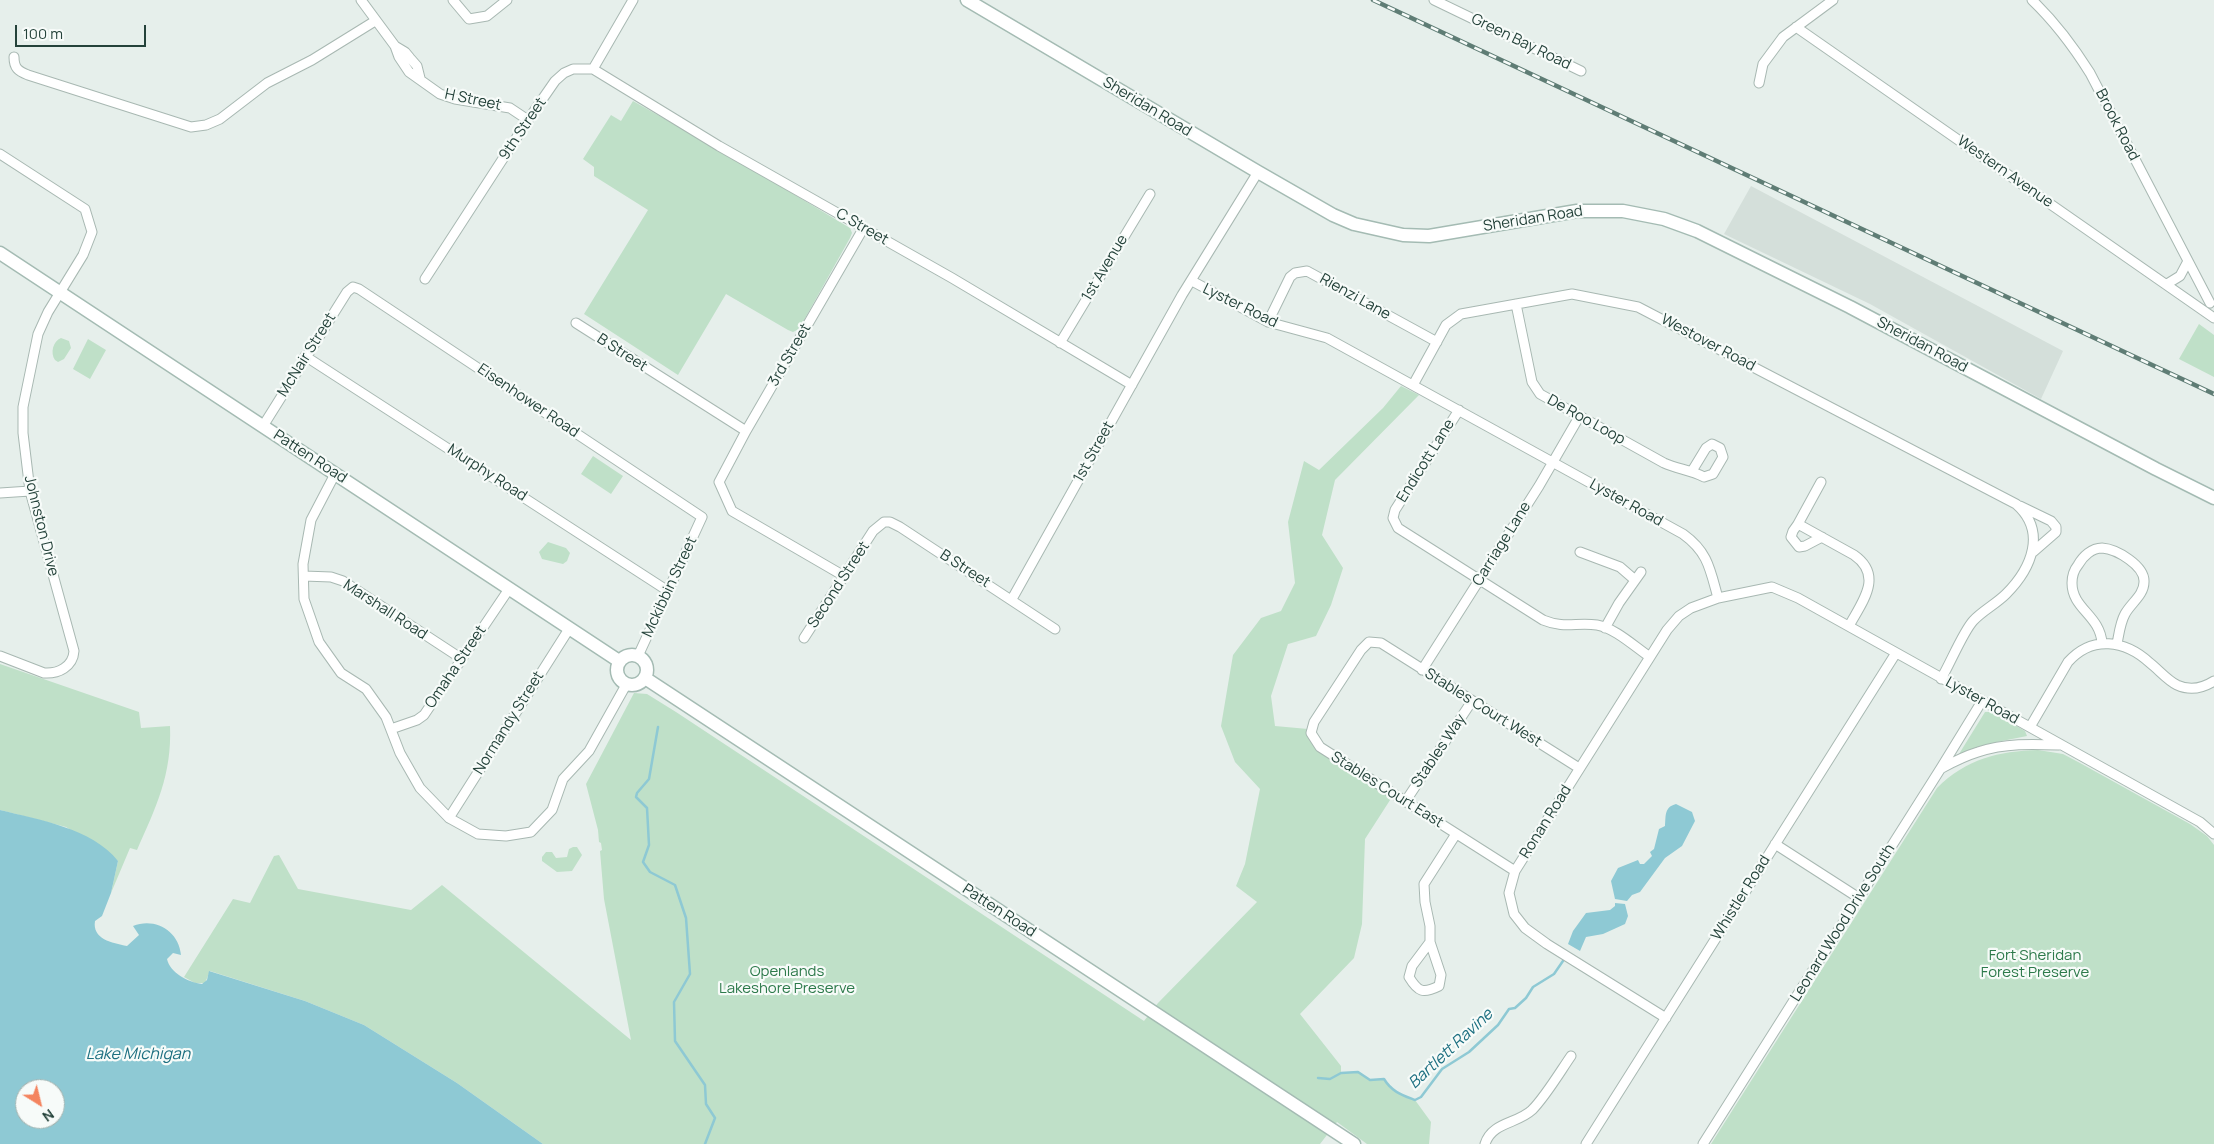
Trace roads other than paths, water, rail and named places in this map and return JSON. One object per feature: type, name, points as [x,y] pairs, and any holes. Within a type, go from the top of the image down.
[{"type":"street","name":"H Street","points":[[361,0],[395,46],[405,52],[416,66],[420,78],[440,94],[455,99],[510,108],[528,120]]},
{"type":"street","points":[[453,0],[468,20],[485,17],[507,0]]},
{"type":"street","points":[[593,69],[633,0]]},
{"type":"street","name":"Sheridan Road","points":[[967,0],[1258,172],[1333,215],[1354,224],[1403,235],[1442,235],[1577,211],[1623,211],[1664,219],[1696,231],[1833,298],[2214,498]]},
{"type":"street","name":"Green Bay Road","points":[[1434,0],[1581,71]]},
{"type":"street","points":[[1760,83],[1763,64],[1783,37],[1833,0]]},
{"type":"street","name":"Brook Road","points":[[2032,0],[2050,17],[2090,73],[2188,261],[2212,302]]},
{"type":"street","points":[[14,57],[14,65],[19,71],[28,75],[191,127],[206,125],[220,119],[267,83],[312,60],[375,20]]},
{"type":"street","name":"Western Avenue","points":[[1796,27],[2214,318]]},
{"type":"street","name":"9th Street","points":[[425,280],[555,81],[564,73],[573,69],[593,69]]},
{"type":"street","name":"C Street","points":[[593,69],[719,146],[952,278],[1132,385]]},
{"type":"street","name":"Johnston Drive","points":[[0,154],[86,209],[92,232],[83,255],[38,334],[32,356],[24,407],[23,433],[30,490],[74,651],[71,663],[63,669],[57,672],[44,673],[0,656]]},
{"type":"street","name":"1st Street","points":[[1012,599],[1176,305],[1258,172]]},
{"type":"street","name":"1st Avenue","points":[[1060,343],[1150,194]]},
{"type":"street","name":"3rd Street","points":[[844,576],[732,511],[719,482],[746,431],[864,229]]},
{"type":"street","name":"Patten Road","points":[[0,253],[619,661]]},
{"type":"street","points":[[2167,284],[2180,276],[2188,261]]},
{"type":"street","name":"Rienzi Lane","points":[[1268,322],[1290,277],[1306,270],[1437,342]]},
{"type":"street","name":"Lyster Road","points":[[1192,281],[1268,322],[1326,338],[1693,541],[1707,558],[1718,598],[1772,587],[1798,598],[2200,822],[2214,834]]},
{"type":"street","name":"McNair Street","points":[[263,426],[347,292],[353,287]]},
{"type":"street","name":"Eisenhower Road","points":[[353,287],[702,517]]},
{"type":"street","name":"Westover Road","points":[[1413,385],[1446,325],[1461,314],[1572,294],[1638,307],[2051,521],[2056,527],[2056,532],[2031,553]]},
{"type":"street","points":[[2201,309],[2212,302]]},
{"type":"street","name":"De Roo Loop","points":[[1516,304],[1532,382],[1546,399],[1664,463],[1692,471]]},
{"type":"street","name":"B Street","points":[[576,323],[746,431]]},
{"type":"street","name":"Murphy Road","points":[[306,356],[668,591]]},
{"type":"street","name":"Endicott Lane","points":[[1459,410],[1395,510],[1393,518],[1394,524],[1408,535],[1479,580]]},
{"type":"street","name":"Carriage Lane","points":[[1422,670],[1553,462],[1579,417]]},
{"type":"street","points":[[336,474],[311,520],[303,564],[304,599],[319,642],[341,673],[366,689],[386,717],[400,753],[420,788],[449,818],[478,834],[506,836],[531,832],[552,810],[563,779],[589,751],[626,684]]},
{"type":"street","points":[[1821,482],[1791,537],[1798,547],[1806,546],[1822,537]]},
{"type":"street","points":[[0,493],[30,490]]},
{"type":"street","name":"Westover Road","points":[[1941,679],[1972,622],[2013,586],[2023,572],[2034,542],[2030,520],[2016,504]]},
{"type":"street","name":"Mckibbin Street","points":[[638,656],[702,517]]},
{"type":"street","name":"B Street","points":[[873,532],[884,522],[890,522],[1056,629]]},
{"type":"street","points":[[1798,524],[1861,560],[1868,570],[1869,589],[1849,626]]},
{"type":"street","name":"Second Street","points":[[804,638],[873,532]]},
{"type":"street","points":[[2102,643],[2099,627],[2076,600],[2072,582],[2074,571],[2086,555],[2101,548],[2111,550],[2134,562],[2143,573],[2144,580],[2140,595],[2124,616],[2117,644]]},
{"type":"street","points":[[1580,552],[1620,567],[1635,580]]},
{"type":"street","points":[[1605,628],[1641,572]]},
{"type":"street","name":"Marshall Road","points":[[304,576],[331,577],[342,581],[462,659]]},
{"type":"street","points":[[1479,580],[1543,620],[1563,626],[1597,625],[1605,628],[1650,657]]},
{"type":"street","name":"Omaha Street","points":[[390,729],[417,720],[424,715],[509,589]]},
{"type":"street","name":"Ronan Road","points":[[1666,1018],[1546,944],[1525,928],[1511,908],[1509,893],[1515,871],[1667,630],[1679,616],[1698,604],[1718,598]]},
{"type":"street","name":"Normandy Street","points":[[449,818],[569,628]]},
{"type":"street","name":"Stables Court West","points":[[1338,685],[1361,650],[1369,642],[1381,643],[1579,768]]},
{"type":"street","points":[[2030,727],[2068,662],[2082,650],[2102,643],[2117,644],[2139,654],[2176,685],[2196,689],[2214,681]]},
{"type":"street","name":"Whistler Road","points":[[1586,1144],[1896,653]]},
{"type":"street","points":[[629,655],[638,656],[647,668],[645,678],[637,685],[626,684],[618,678],[616,673],[619,661],[629,655]]},
{"type":"street","name":"Patten Road","points":[[645,678],[1354,1144]]},
{"type":"street","name":"Stables Court East","points":[[1338,685],[1314,722],[1312,733],[1314,740],[1320,747],[1515,871]]},
{"type":"street","name":"Stables Way","points":[[1405,802],[1472,701]]},
{"type":"street","name":"Leonard Wood Drive South","points":[[1703,1144],[1942,768],[1982,701]]},
{"type":"street","points":[[1942,768],[1976,752],[1996,747],[2019,744],[2062,745]]},
{"type":"street","points":[[1430,942],[1412,966],[1410,977],[1415,986],[1421,990],[1430,990],[1439,986],[1442,975],[1430,942],[1430,926],[1425,902],[1424,884],[1456,834]]},
{"type":"street","points":[[1775,844],[1859,898]]},
{"type":"street","points":[[1485,1144],[1487,1138],[1498,1127],[1531,1111],[1571,1056]]},
{"type":"water","points":[[1676,804],[1692,812],[1695,821],[1682,846],[1665,858],[1640,892],[1632,895],[1627,901],[1615,899],[1611,881],[1618,868],[1638,860],[1640,864],[1644,864],[1652,856],[1650,852],[1654,849],[1659,829],[1665,826],[1669,807]]},
{"type":"water","name":"Lake Michigan","points":[[0,810],[48,822],[80,833],[107,850],[118,861],[111,893],[102,916],[95,921],[97,932],[104,939],[127,946],[139,935],[133,926],[150,923],[164,928],[176,939],[179,946],[181,955],[173,953],[167,959],[172,969],[180,976],[202,984],[207,980],[209,971],[305,1001],[364,1025],[457,1083],[543,1144],[0,1144]]},
{"type":"water","points":[[1615,903],[1625,904],[1628,916],[1625,924],[1603,934],[1586,937],[1580,951],[1568,944],[1573,931],[1586,913],[1610,910],[1615,906]]},
{"type":"waterway","points":[[658,727],[649,779],[637,793],[636,797],[647,808],[649,845],[643,862],[650,872],[675,885],[686,918],[690,974],[674,1002],[675,1041],[705,1085],[706,1104],[715,1118],[705,1144]]},
{"type":"waterway","name":"Bartlett Ravine","points":[[1318,1078],[1330,1079],[1341,1073],[1358,1072],[1370,1080],[1384,1079],[1394,1090],[1415,1100],[1421,1097],[1442,1069],[1469,1052],[1498,1025],[1509,1009],[1515,1008],[1526,998],[1533,987],[1554,974],[1565,958]]},
{"type":"railway","points":[[1373,0],[2214,394]]},
{"type":"park label","name":"Fort Sheridan Forest Preserve","points":[[2035,964]]},
{"type":"park label","name":"Openlands Lakeshore Preserve","points":[[787,980]]}]
